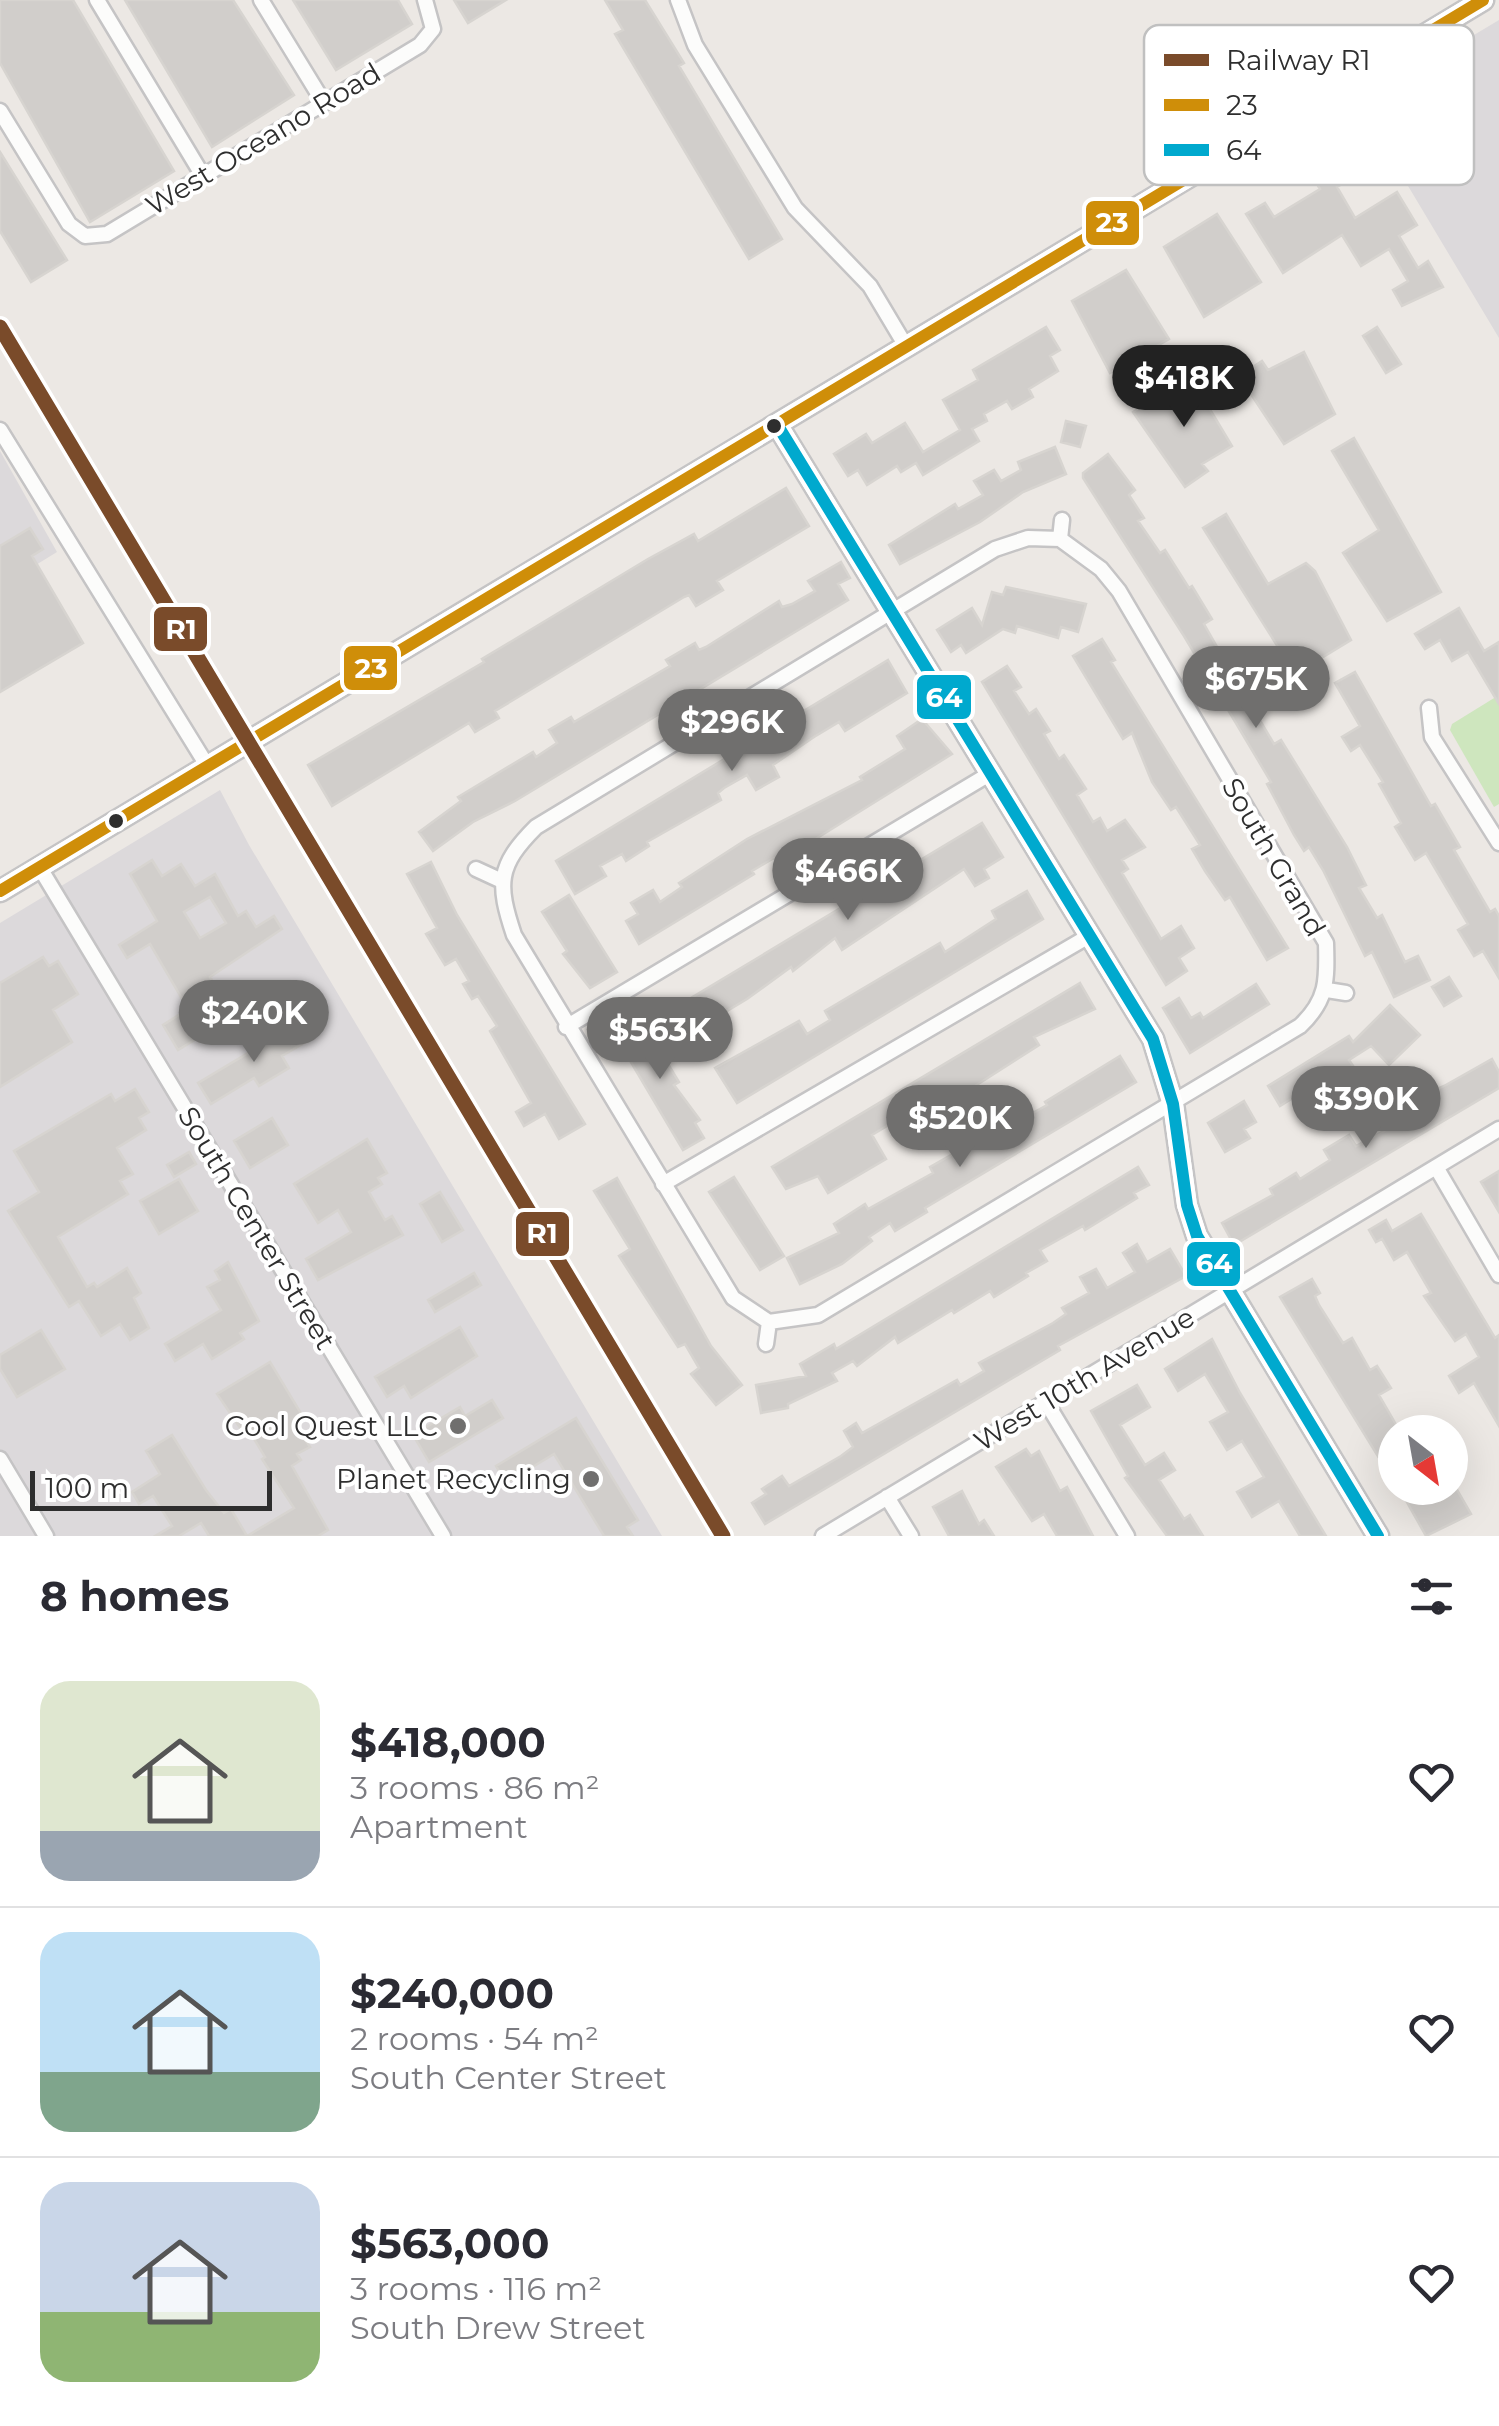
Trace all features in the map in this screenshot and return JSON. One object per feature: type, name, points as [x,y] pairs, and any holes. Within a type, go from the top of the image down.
[{"type":"main road","points":[[1442,25],[1483,0]]},
{"type":"main road","points":[[0,891],[1177,185]]},
{"type":"main road","points":[[778,426],[1153,1039],[1172,1104],[1186,1205],[1197,1236],[1378,1536]]},
{"type":"street","points":[[97,0],[203,176]]},
{"type":"street","points":[[261,0],[324,102]]},
{"type":"street","name":"West Oceano Road","points":[[0,111],[69,224],[85,236],[106,234],[420,44],[434,28],[426,0]]},
{"type":"street","points":[[678,0],[695,45],[796,208],[812,230],[870,286],[907,348]]},
{"type":"street","points":[[0,430],[208,767]]},
{"type":"street","points":[[1062,520],[1060,539],[1028,538],[994,548],[536,827],[508,858],[502,881],[514,936],[566,1027],[733,1298],[769,1322],[818,1315],[1300,1026],[1316,1010],[1327,990],[1346,992]]},
{"type":"street","name":"South Grand","points":[[1060,539],[1101,568],[1119,592],[1326,943],[1327,990]]},
{"type":"street","points":[[1429,708],[1432,737],[1499,843]]},
{"type":"street","points":[[566,1027],[992,773]]},
{"type":"street","name":"South Center Street","points":[[40,868],[443,1536]]},
{"type":"street","points":[[476,869],[502,881]]},
{"type":"street","points":[[663,1184],[1089,936]]},
{"type":"street","name":"West 10th Avenue","points":[[822,1536],[1499,1129]]},
{"type":"street","points":[[1436,1167],[1499,1275]]},
{"type":"street","points":[[766,1344],[769,1322]]},
{"type":"street","points":[[1046,1402],[1127,1536]]},
{"type":"street","points":[[0,1459],[46,1536]]},
{"type":"street","points":[[887,1497],[911,1536]]},
{"type":"shaded area","points":[[1499,20],[1499,338],[1407,185],[1474,185],[1474,35]]},
{"type":"shaded area","points":[[0,451],[57,552],[0,587]]},
{"type":"shaded area","points":[[220,790],[249,845],[662,1536],[0,1536],[0,923]]},
{"type":"green space","points":[[1499,695],[1499,804],[1494,807],[1450,730],[1452,724]]},
{"type":"building","points":[[0,0],[73,0],[174,171],[90,222],[0,63]]},
{"type":"building","points":[[125,0],[233,0],[294,95],[212,147]]},
{"type":"building","points":[[293,0],[398,0],[412,24],[336,70]]},
{"type":"building","points":[[454,0],[506,0],[468,23]]},
{"type":"building","points":[[605,0],[645,0],[684,63],[679,66],[782,239],[749,259],[615,34],[623,30]]},
{"type":"building","points":[[0,152],[67,260],[31,282],[0,231]]},
{"type":"building","points":[[1318,185],[1340,185],[1337,187],[1355,218],[1397,192],[1417,225],[1399,236],[1418,268],[1428,261],[1443,287],[1402,306],[1393,290],[1408,281],[1389,249],[1361,266],[1342,235],[1283,273],[1246,214],[1265,203],[1274,217],[1320,189]]},
{"type":"building","points":[[1217,214],[1261,282],[1204,317],[1164,247]]},
{"type":"building","points":[[1126,270],[1169,339],[1110,373],[1072,301]]},
{"type":"building","points":[[1046,327],[1060,350],[1050,356],[1058,371],[1029,389],[1033,397],[1012,409],[1007,401],[984,414],[987,421],[972,429],[979,441],[923,475],[916,463],[901,472],[897,466],[867,485],[858,470],[848,476],[834,454],[866,434],[872,443],[905,423],[923,452],[960,430],[943,400],[978,380],[973,370]]},
{"type":"building","points":[[1377,327],[1401,364],[1386,373],[1363,336]]},
{"type":"building","points":[[1304,352],[1335,414],[1284,444],[1239,376],[1262,361],[1268,370]]},
{"type":"building","points":[[1190,376],[1232,446],[1202,464],[1208,471],[1185,487],[1133,412]]},
{"type":"building","points":[[1066,421],[1086,426],[1080,447],[1061,442]]},
{"type":"building","points":[[1354,438],[1441,592],[1387,621],[1343,553],[1379,530],[1332,451]]},
{"type":"building","points":[[1055,447],[1066,474],[1023,492],[980,522],[900,564],[889,545],[955,504],[958,509],[983,495],[974,481],[994,470],[1001,481],[1021,470],[1018,462]]},
{"type":"building","points":[[1108,454],[1135,490],[1129,495],[1144,518],[1138,521],[1160,553],[1165,550],[1189,588],[1192,586],[1212,619],[1204,624],[1220,652],[1226,649],[1274,744],[1281,740],[1347,847],[1366,885],[1359,888],[1377,918],[1382,915],[1405,962],[1418,956],[1430,980],[1394,997],[1372,952],[1365,956],[1323,870],[1309,847],[1304,851],[1294,835],[1267,784],[1271,782],[1083,478],[1083,473]]},
{"type":"building","points":[[786,488],[809,526],[717,581],[723,590],[696,606],[689,595],[684,597],[495,711],[499,718],[475,732],[469,723],[332,806],[308,765],[484,662],[482,659],[648,559],[694,534],[698,541]]},
{"type":"building","points":[[1226,514],[1268,584],[1306,563],[1315,571],[1351,640],[1295,674],[1203,528]]},
{"type":"building","points":[[30,528],[43,549],[32,556],[83,643],[0,692],[0,546]]},
{"type":"building","points":[[841,562],[850,578],[838,584],[848,600],[515,801],[473,822],[433,851],[419,832],[461,801],[458,797],[533,752],[536,757],[557,743],[549,730],[571,717],[574,722],[670,666],[666,660],[695,643],[699,650],[706,647],[779,601],[782,607],[815,591],[808,581]]},
{"type":"building","points":[[1006,587],[1086,604],[1078,632],[1061,627],[1058,638],[1017,626],[1015,633],[1003,629],[966,653],[961,645],[951,652],[937,630],[972,608],[982,625],[992,592],[1003,595]]},
{"type":"building","points":[[1459,608],[1484,651],[1499,642],[1499,704],[1468,652],[1452,661],[1440,640],[1425,649],[1415,634]]},
{"type":"building","points":[[1102,639],[1115,660],[1111,662],[1288,948],[1267,960],[1230,897],[1225,900],[1205,871],[1192,849],[1200,845],[1176,807],[1171,810],[1152,782],[1132,733],[1123,739],[1073,656]]},
{"type":"building","points":[[888,660],[907,693],[845,731],[839,722],[814,737],[773,765],[779,777],[756,790],[747,775],[724,788],[718,793],[721,800],[647,842],[649,846],[626,861],[622,854],[600,866],[606,876],[575,894],[556,861]]},
{"type":"building","points":[[1007,666],[1021,687],[1014,691],[1029,714],[1036,709],[1050,731],[1044,734],[1059,759],[1064,755],[1086,789],[1077,795],[1093,822],[1100,818],[1107,831],[1125,820],[1145,847],[1122,860],[1128,869],[1122,873],[1161,939],[1181,926],[1194,948],[1179,958],[1187,971],[1166,985],[982,682]]},
{"type":"building","points":[[1355,672],[1431,806],[1435,804],[1460,847],[1454,850],[1490,912],[1495,909],[1499,916],[1499,978],[1483,951],[1474,956],[1458,930],[1468,924],[1426,853],[1415,860],[1395,827],[1401,823],[1379,784],[1383,782],[1360,745],[1351,751],[1342,737],[1360,726],[1335,683]]},
{"type":"building","points":[[922,719],[952,754],[814,840],[752,871],[754,874],[639,944],[626,921],[638,914],[631,903],[653,890],[660,902],[682,887],[679,883],[747,839],[862,780],[860,777],[905,749],[897,736]]},
{"type":"building","points":[[982,823],[1003,857],[984,869],[989,878],[975,886],[964,869],[842,950],[835,938],[793,971],[791,967],[747,999],[702,1026],[700,1022],[689,1029],[676,1007]]},
{"type":"building","points":[[152,860],[162,876],[181,864],[195,886],[215,874],[238,916],[246,911],[256,927],[274,916],[282,929],[210,977],[234,1016],[178,1050],[163,1025],[188,1009],[150,944],[127,958],[119,945],[157,921],[130,874]],"holes":[[[210,897],[226,923],[200,938],[184,912]]]},
{"type":"building","points":[[431,862],[457,915],[585,1124],[559,1139],[545,1114],[524,1126],[516,1112],[531,1103],[490,1031],[497,1026],[478,996],[472,999],[463,984],[469,981],[456,959],[445,965],[426,934],[437,928],[407,874]]},
{"type":"building","points":[[1027,891],[1043,919],[737,1103],[715,1068],[799,1021],[807,1034],[830,1020],[825,1011],[940,943],[945,952],[996,919],[992,911]]},
{"type":"building","points":[[569,895],[617,972],[590,988],[563,954],[567,951],[542,912]]},
{"type":"building","points":[[43,957],[49,966],[58,961],[78,994],[53,1010],[72,1042],[0,1087],[0,983]]},
{"type":"building","points":[[1449,977],[1461,996],[1444,1006],[1432,987]]},
{"type":"building","points":[[1080,983],[1095,1009],[1034,1037],[1039,1045],[972,1088],[901,1127],[897,1120],[872,1135],[886,1159],[828,1193],[818,1176],[786,1189],[772,1167]]},
{"type":"building","points":[[1256,984],[1269,1004],[1190,1053],[1163,1008],[1179,998],[1191,1018],[1200,1013],[1203,1018]]},
{"type":"building","points":[[1390,1005],[1420,1035],[1389,1065],[1371,1046],[1349,1060],[1358,1073],[1328,1091],[1336,1104],[1314,1116],[1301,1093],[1280,1106],[1268,1086],[1349,1036],[1353,1042]]},
{"type":"building","points":[[634,1019],[640,1029],[645,1026],[679,1082],[674,1085],[700,1120],[695,1123],[704,1138],[683,1150],[613,1032]]},
{"type":"building","points":[[298,1023],[309,1040],[282,1056],[289,1068],[259,1086],[254,1078],[211,1104],[198,1083]]},
{"type":"building","points":[[1120,1056],[1136,1082],[925,1208],[927,1212],[895,1231],[890,1223],[842,1264],[800,1284],[787,1258],[839,1233],[834,1224],[865,1204],[868,1209],[933,1173],[930,1167],[958,1151],[949,1137],[963,1128],[974,1146],[1047,1105],[1045,1102]]},
{"type":"building","points":[[1492,1059],[1499,1072],[1499,1088],[1234,1245],[1222,1223],[1273,1195],[1270,1189],[1296,1173],[1300,1179],[1330,1160],[1324,1150],[1349,1135],[1356,1146],[1426,1108],[1416,1090],[1430,1082],[1435,1090]]},
{"type":"building","points":[[135,1089],[149,1112],[139,1118],[146,1130],[117,1148],[133,1174],[120,1181],[128,1194],[58,1237],[87,1287],[94,1283],[97,1287],[127,1268],[141,1293],[134,1298],[149,1328],[130,1340],[120,1324],[101,1336],[79,1301],[69,1307],[8,1211],[39,1192],[14,1151],[111,1094],[115,1101]]},
{"type":"building","points":[[1244,1101],[1256,1122],[1244,1129],[1250,1138],[1225,1152],[1208,1123]]},
{"type":"building","points":[[272,1118],[288,1145],[250,1168],[234,1141]]},
{"type":"building","points":[[367,1139],[387,1173],[378,1178],[382,1184],[369,1192],[385,1220],[392,1216],[403,1235],[318,1280],[306,1259],[351,1232],[338,1210],[318,1223],[294,1184]]},
{"type":"building","points":[[189,1152],[196,1164],[174,1177],[167,1165]]},
{"type":"building","points":[[1138,1167],[1149,1185],[1134,1193],[1137,1198],[1085,1230],[1083,1226],[1040,1250],[1047,1261],[1026,1273],[1028,1276],[994,1297],[990,1291],[954,1313],[952,1310],[898,1343],[895,1337],[857,1366],[853,1361],[832,1373],[837,1381],[788,1404],[788,1408],[761,1413],[756,1385],[806,1376],[800,1364],[834,1344],[836,1349]]},
{"type":"building","points":[[1499,1171],[1499,1212],[1481,1182]]},
{"type":"building","points":[[734,1177],[784,1256],[760,1270],[709,1192]]},
{"type":"building","points":[[617,1178],[711,1346],[742,1385],[716,1405],[691,1374],[699,1368],[685,1344],[678,1347],[619,1256],[630,1249],[594,1191]]},
{"type":"building","points":[[179,1179],[198,1211],[159,1234],[140,1201]]},
{"type":"building","points":[[440,1192],[463,1230],[442,1242],[420,1204]]},
{"type":"building","points":[[1421,1214],[1495,1338],[1499,1335],[1499,1426],[1474,1383],[1459,1393],[1449,1376],[1479,1357],[1466,1334],[1455,1341],[1424,1296],[1431,1293],[1407,1252],[1394,1260],[1382,1239],[1376,1242],[1369,1230],[1386,1220],[1392,1231]]},
{"type":"building","points":[[1137,1244],[1147,1262],[1170,1249],[1186,1276],[1058,1346],[1060,1350],[765,1524],[752,1503],[766,1494],[762,1489],[782,1476],[789,1486],[841,1456],[853,1447],[844,1431],[856,1423],[862,1433],[957,1380],[960,1385],[984,1371],[979,1363],[1053,1323],[1066,1314],[1062,1308],[1089,1293],[1080,1277],[1096,1269],[1107,1288],[1135,1272],[1123,1253]]},
{"type":"building","points":[[228,1262],[259,1321],[240,1333],[244,1339],[212,1359],[203,1344],[175,1361],[165,1344],[221,1310],[207,1287],[220,1280],[215,1271]]},
{"type":"building","points":[[474,1273],[481,1285],[435,1312],[428,1300]]},
{"type":"building","points":[[1312,1279],[1320,1293],[1315,1296],[1319,1305],[1343,1343],[1352,1338],[1370,1370],[1377,1366],[1391,1388],[1379,1395],[1391,1415],[1378,1415],[1378,1456],[1280,1297]]},
{"type":"building","points":[[460,1327],[477,1356],[411,1398],[404,1386],[387,1397],[375,1377]]},
{"type":"building","points":[[41,1330],[65,1369],[17,1397],[0,1369],[0,1355]]},
{"type":"building","points":[[1212,1339],[1326,1536],[1300,1536],[1279,1501],[1252,1517],[1237,1492],[1264,1477],[1242,1441],[1227,1450],[1210,1422],[1228,1412],[1205,1374],[1178,1391],[1165,1369]]},
{"type":"building","points":[[270,1362],[305,1420],[296,1425],[310,1447],[297,1454],[301,1460],[292,1466],[328,1530],[318,1536],[247,1536],[294,1508],[248,1429],[243,1432],[217,1394]]},
{"type":"building","points":[[1137,1385],[1150,1407],[1120,1425],[1145,1465],[1164,1453],[1175,1470],[1159,1480],[1184,1519],[1190,1515],[1203,1536],[1167,1536],[1125,1478],[1128,1476],[1091,1411]]},
{"type":"building","name":"Cool Quest LLC","points":[[492,1400],[503,1418],[429,1462],[413,1435],[460,1407],[465,1416]]},
{"type":"building","name":"Planet Recycling","points":[[576,1418],[638,1520],[627,1527],[633,1536],[604,1536],[554,1454],[506,1483],[496,1466]]},
{"type":"building","points":[[172,1435],[206,1490],[224,1513],[231,1509],[247,1536],[209,1536],[201,1523],[179,1536],[155,1536],[172,1526],[153,1496],[139,1504],[132,1492],[160,1474],[146,1451]]},
{"type":"building","points":[[1026,1449],[1031,1456],[1039,1451],[1060,1491],[1067,1487],[1093,1536],[1057,1536],[1044,1514],[1032,1521],[996,1467]]},
{"type":"building","points":[[962,1491],[979,1524],[984,1520],[994,1536],[949,1536],[933,1507]]},
{"type":"building","points":[[1409,1505],[1466,1505],[1471,1514],[1426,1536]]},
{"type":"rail line","name":"R1","points":[[0,327],[723,1536]]},
{"type":"transit line","name":"23","points":[[1441,25],[1483,0]]},
{"type":"transit line","name":"23","points":[[0,891],[1175,185]]},
{"type":"transit line","name":"64","points":[[778,426],[1153,1039],[1173,1104],[1187,1205],[1197,1236],[1378,1536]]},
{"type":"place","name":"Cool Quest LLC","points":[[458,1426]]},
{"type":"place","name":"Planet Recycling","points":[[591,1479]]}]
